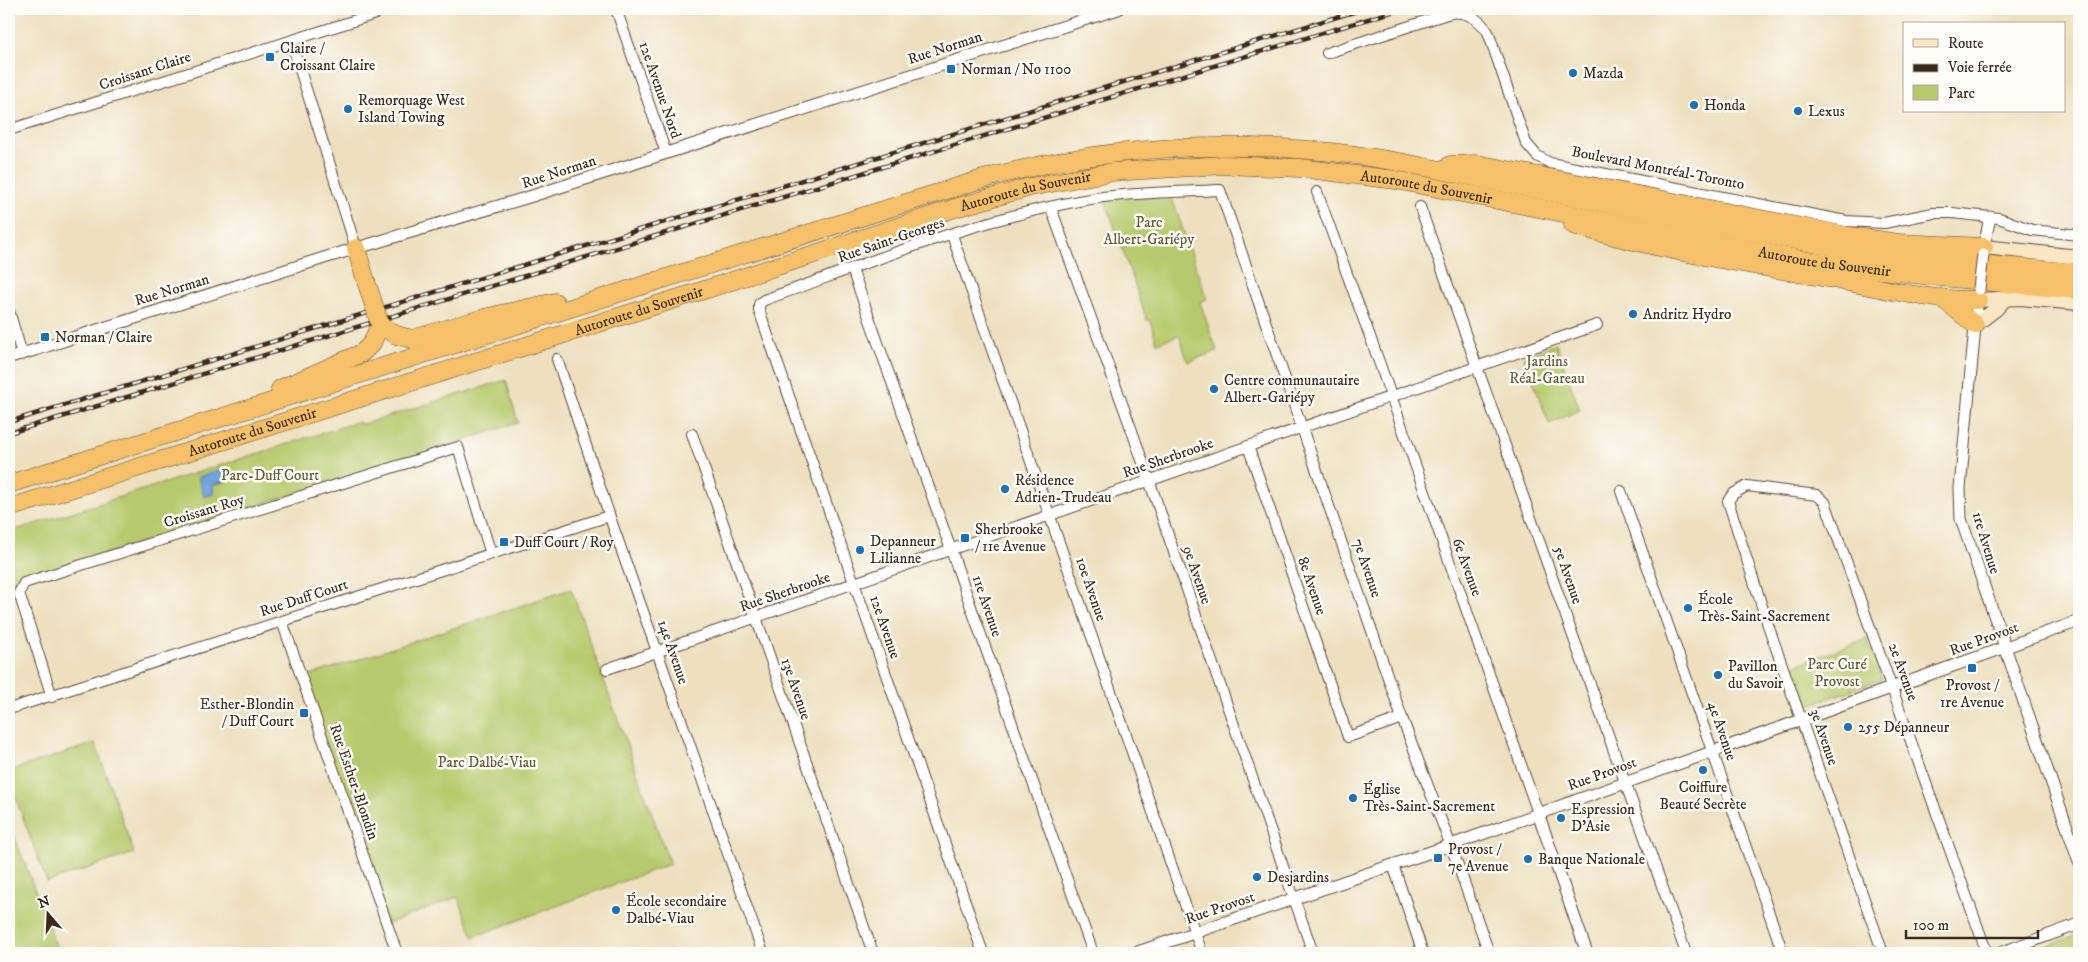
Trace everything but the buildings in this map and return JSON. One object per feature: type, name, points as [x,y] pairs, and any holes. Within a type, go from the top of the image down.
[{"type":"highway","name":"Autoroute du Souvenir","points":[[9,484],[976,181],[1028,167],[1090,156],[1155,149],[1254,147],[1329,152],[1420,166],[1839,248],[1909,257],[2079,273]]},
{"type":"highway","points":[[1420,166],[1477,164],[1843,235],[1899,243],[1984,251]]},
{"type":"highway","name":"Autoroute du Souvenir","points":[[9,508],[695,293],[973,202],[1049,183],[1140,169],[1264,166],[1364,175],[1808,261],[1930,276],[2079,290]]},
{"type":"highway","points":[[1476,196],[1605,234],[1640,242],[1942,298],[1978,294]]},
{"type":"highway","points":[[356,248],[381,326],[401,337],[418,338],[484,318],[680,274]]},
{"type":"highway","points":[[1942,298],[1975,325]]},
{"type":"highway","points":[[208,421],[362,353],[372,343],[381,326]]},
{"type":"main road","points":[[1984,251],[2079,257]]},
{"type":"main road","points":[[1978,294],[2005,299],[2079,303]]},
{"type":"main road","points":[[1975,325],[2005,299]]},
{"type":"street","name":"12e Avenue Nord","points":[[616,9],[666,153]]},
{"type":"street","name":"Rue Norman","points":[[9,358],[356,248],[520,200],[1118,9]]},
{"type":"street","name":"Boulevard Montréal-Toronto","points":[[1327,53],[1447,14],[1464,13],[1482,24],[1488,32],[1526,143],[1537,156],[1550,163],[1846,221],[1884,223],[1940,213],[1990,217],[2008,221],[2032,230],[2079,236]]},
{"type":"street","name":"Croissant Claire","points":[[9,130],[375,14]]},
{"type":"street","points":[[291,41],[356,248]]},
{"type":"street","name":"Rue Saint-Georges","points":[[759,310],[759,304],[764,300],[852,269],[952,235],[1051,208],[1104,197],[1220,190]]},
{"type":"street","name":"7e Avenue","points":[[1220,190],[1304,427],[1402,718],[1451,845],[1489,953]]},
{"type":"street","name":"6e Avenue","points":[[1317,192],[1587,953]]},
{"type":"street","name":"5e Avenue","points":[[1420,207],[1479,366],[1686,953]]},
{"type":"street","name":"9e Avenue","points":[[1051,208],[1313,953]]},
{"type":"street","name":"1re Avenue","points":[[1990,217],[1978,294],[1960,488],[1960,512],[1964,532],[2079,862]]},
{"type":"street","name":"10e Avenue","points":[[952,235],[1202,953]]},
{"type":"street","name":"11e Avenue","points":[[852,269],[1093,953]]},
{"type":"street","name":"12e Avenue","points":[[759,310],[983,953]]},
{"type":"street","points":[[9,311],[22,354]]},
{"type":"street","name":"Rue Sherbrooke","points":[[607,670],[1597,324]]},
{"type":"street","name":"14e Avenue","points":[[557,359],[609,516],[763,953]]},
{"type":"street","name":"13e Avenue","points":[[692,434],[872,953]]},
{"type":"street","name":"8e Avenue","points":[[1248,446],[1348,737],[1402,718]]},
{"type":"street","name":"Croissant Roy","points":[[52,697],[19,593],[24,583],[458,447],[491,554]]},
{"type":"street","name":"2e Avenue","points":[[1728,501],[1742,488],[1755,486],[1817,495],[1825,502],[1987,953]]},
{"type":"street","name":"4e Avenue","points":[[1621,490],[1714,751],[1783,953]]},
{"type":"street","name":"3e Avenue","points":[[1728,501],[1882,953]]},
{"type":"street","name":"Rue Duff Court","points":[[9,709],[52,697],[609,516]]},
{"type":"street","name":"Rue Esther-Blondin","points":[[282,621],[397,953]]},
{"type":"street","name":"Rue Provost","points":[[1135,953],[1451,845],[2079,621]]},
{"type":"street","points":[[1392,865],[1423,953]]},
{"type":"street","points":[[2000,953],[2079,924]]},
{"type":"green space","name":"Parc Albert-Gariépy","points":[[1170,192],[1207,299],[1200,302],[1217,351],[1188,362],[1179,335],[1157,343],[1150,320],[1147,320],[1104,197]]},
{"type":"green space","name":"Jardins Réal-Gareau","points":[[1556,344],[1580,410],[1549,424],[1524,357]]},
{"type":"green space","name":"Parc-Duff Court","points":[[506,380],[518,423],[9,584],[9,532],[357,422],[363,424]]},
{"type":"green space","name":"Parc Dalbé-Viau","points":[[571,589],[670,864],[473,937],[458,897],[387,924],[302,678]]},
{"type":"green space","name":"Parc Curé Provost","points":[[1867,639],[1882,679],[1807,706],[1793,666]]},
{"type":"green space","points":[[95,743],[134,853],[47,882],[9,780],[9,771]]},
{"type":"green space","points":[[9,822],[59,953],[9,953]]},
{"type":"green space","points":[[2079,934],[2079,953],[2051,953],[2048,945]]},
{"type":"water","points":[[222,469],[226,481],[213,485],[214,494],[204,497],[198,477]]},
{"type":"railway","points":[[9,422],[1363,9]]},
{"type":"railway","points":[[9,433],[1401,9]]},
{"type":"place","name":"Claire / Croissant Claire","points":[[270,57]]},
{"type":"place","name":"Norman / No 1100","points":[[951,69]]},
{"type":"place","name":"Mazda","points":[[1573,73]]},
{"type":"place","name":"Honda","points":[[1694,105]]},
{"type":"place","name":"Remorquage West Island Towing","points":[[348,109]]},
{"type":"place","name":"Lexus","points":[[1798,111]]},
{"type":"place","name":"Andritz Hydro","points":[[1633,314]]},
{"type":"place","name":"Norman / Claire","points":[[45,337]]},
{"type":"place","name":"Centre communautaire Albert-Gariépy","points":[[1214,389]]},
{"type":"place","name":"Résidence Adrien-Trudeau","points":[[1005,489]]},
{"type":"place","name":"Sherbrooke / 11e Avenue","points":[[965,538]]},
{"type":"place","name":"Duff Court / Roy","points":[[504,542]]},
{"type":"place","name":"Depanneur Lilianne","points":[[860,550]]},
{"type":"place","name":"École Très-Saint-Sacrement","points":[[1688,608]]},
{"type":"place","name":"Provost / 1re Avenue","points":[[1972,668]]},
{"type":"place","name":"Pavillon du Savoir","points":[[1718,675]]},
{"type":"place","name":"Esther-Blondin / Duff Court","points":[[304,713]]},
{"type":"place","name":"255 Dépanneur","points":[[1848,727]]},
{"type":"place","name":"Coiffure Beauté Secrète","points":[[1703,770]]},
{"type":"place","name":"Église Très-Saint-Sacrement","points":[[1353,798]]},
{"type":"place","name":"Espression D'Asie","points":[[1561,818]]},
{"type":"place","name":"Provost / 7e Avenue","points":[[1438,858]]},
{"type":"place","name":"Banque Nationale","points":[[1528,859]]},
{"type":"place","name":"Desjardins","points":[[1257,877]]},
{"type":"place","name":"École secondaire Dalbé-Viau","points":[[616,910]]}]
